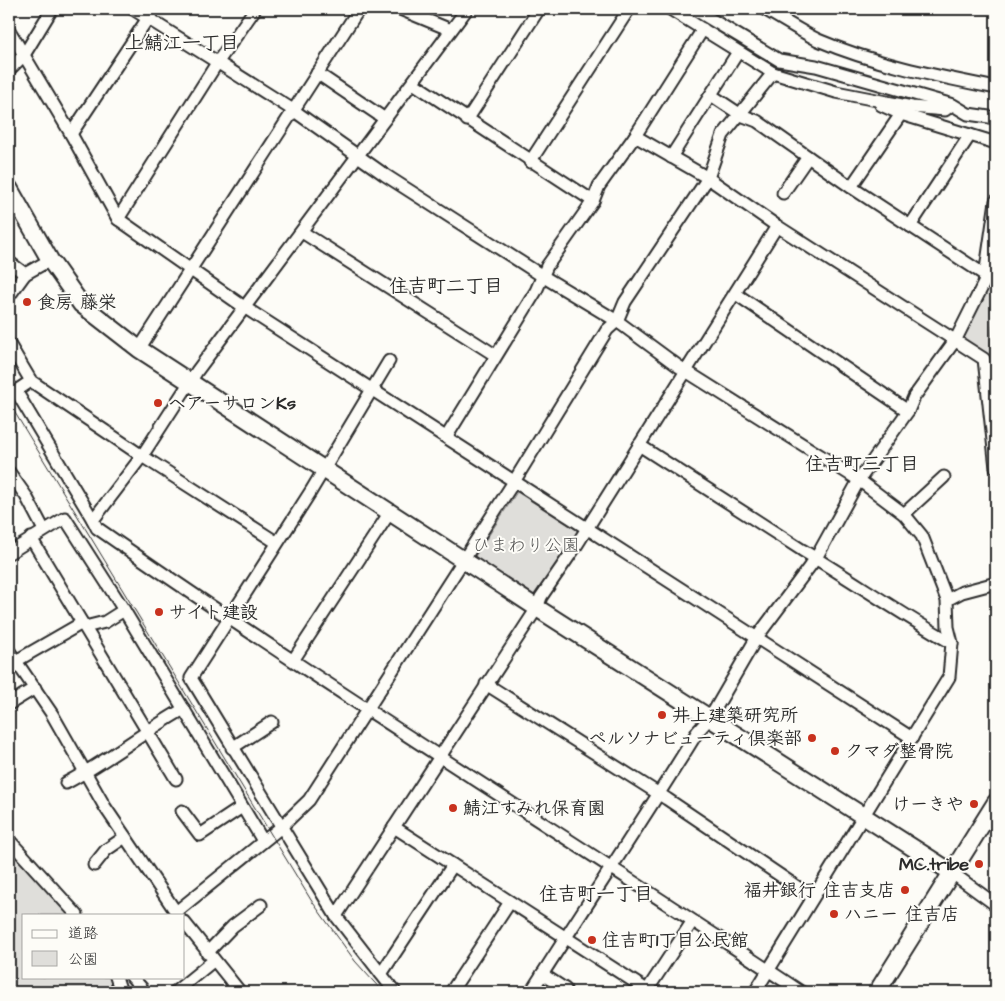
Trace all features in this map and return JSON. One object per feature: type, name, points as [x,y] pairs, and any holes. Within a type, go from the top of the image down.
[{"type":"street","points":[[9,70],[24,55],[52,9]]},
{"type":"street","points":[[133,9],[150,14],[218,63],[293,110],[544,277],[617,321],[686,369],[859,480],[904,514],[922,536],[948,600],[948,628],[952,643],[949,677],[865,817],[812,896],[755,992]]},
{"type":"street","points":[[118,219],[255,9]]},
{"type":"street","points":[[139,349],[358,9]]},
{"type":"street","points":[[400,9],[450,30]]},
{"type":"street","points":[[93,520],[142,456],[189,383],[244,307],[302,232],[467,9]]},
{"type":"street","points":[[468,120],[539,9]]},
{"type":"street","points":[[530,162],[629,9]]},
{"type":"street","points":[[670,9],[773,73],[836,92],[912,107],[945,110],[953,105]]},
{"type":"street","points":[[694,9],[779,60],[816,66],[953,105],[968,114],[996,118]]},
{"type":"street","points":[[764,9],[817,39],[853,53],[922,73],[996,88]]},
{"type":"street","points":[[71,134],[150,14]]},
{"type":"street","points":[[447,436],[544,277],[547,266],[592,201],[599,186],[635,136],[704,29]]},
{"type":"street","points":[[9,30],[71,134],[118,219],[244,307],[447,436],[912,738]]},
{"type":"street","points":[[671,157],[738,52]]},
{"type":"street","points":[[317,73],[385,119]]},
{"type":"street","points":[[9,651],[35,688],[125,837],[177,913],[280,828],[308,800],[515,480],[607,330],[617,321],[625,302],[708,178],[723,135],[773,73]]},
{"type":"street","points":[[413,83],[530,162],[592,201]]},
{"type":"street","points":[[711,95],[741,114],[757,121],[851,187],[984,274]]},
{"type":"street","points":[[861,96],[901,114],[996,143]]},
{"type":"street","points":[[851,187],[901,114]]},
{"type":"street","points":[[910,226],[970,135]]},
{"type":"street","points":[[635,136],[708,178],[777,226],[956,339],[984,359],[996,468]]},
{"type":"street","points":[[782,193],[808,157]]},
{"type":"street","points":[[9,188],[50,260],[81,304],[139,349],[537,608],[951,872],[996,905]]},
{"type":"street","points":[[532,992],[565,937],[659,795],[698,731],[710,718],[758,638],[816,558],[859,480],[908,411],[914,397],[956,339],[984,283],[996,201]]},
{"type":"street","points":[[336,916],[537,608],[542,597],[686,369],[736,294],[777,226]]},
{"type":"street","points":[[302,232],[495,355]]},
{"type":"street","points":[[9,296],[25,274],[50,260]]},
{"type":"street","points":[[9,262],[25,274]]},
{"type":"street","points":[[736,294],[908,411]]},
{"type":"street","points":[[9,344],[32,381],[142,456],[276,542]]},
{"type":"street","points":[[389,361],[191,678],[280,828],[336,916],[355,944],[394,992]]},
{"type":"street","points":[[32,381],[16,391],[97,528],[228,619],[294,659],[439,758],[612,867],[692,922],[801,992]]},
{"type":"street","points":[[639,446],[900,613],[952,643]]},
{"type":"street","points":[[9,472],[26,496],[44,530]]},
{"type":"street","points":[[904,514],[944,476]]},
{"type":"street","points":[[294,659],[390,512]]},
{"type":"street","points":[[9,553],[65,518],[124,610],[263,841]]},
{"type":"street","points":[[31,538],[176,779]]},
{"type":"street","points":[[948,600],[962,592],[996,583]]},
{"type":"street","points":[[16,661],[83,625],[105,622],[124,610]]},
{"type":"street","points":[[486,684],[812,896]]},
{"type":"street","points":[[9,704],[35,688]]},
{"type":"street","points":[[66,783],[86,772],[147,730],[184,709]]},
{"type":"street","points":[[232,748],[272,722]]},
{"type":"street","points":[[877,992],[996,802]]},
{"type":"street","points":[[182,811],[200,835],[242,807]]},
{"type":"street","points":[[394,827],[647,991],[692,922]]},
{"type":"street","points":[[94,866],[106,850],[125,837]]},
{"type":"street","points":[[9,840],[77,914]]},
{"type":"street","points":[[381,974],[453,866]]},
{"type":"street","points":[[450,992],[510,902]]},
{"type":"street","points":[[175,992],[210,957],[233,926],[261,905]]},
{"type":"street","points":[[185,923],[210,957],[240,992]]},
{"type":"street","points":[[542,974],[565,989]]},
{"type":"street","points":[[116,978],[121,992]]},
{"type":"street","points":[[133,978],[145,992]]},
{"type":"green space","points":[[986,284],[996,290],[989,360],[958,339]]},
{"type":"green space","name":"ひまわり公園","points":[[517,492],[578,531],[535,598],[474,558]]},
{"type":"green space","points":[[9,849],[68,914],[22,914],[22,978],[112,978],[116,992],[9,992]]},
{"type":"tram line","points":[[9,403],[311,900],[355,961],[383,992]]},
{"type":"place","name":"食房 藤栄","points":[[27,302]]},
{"type":"place","name":"ヘアーサロンKs","points":[[158,403]]},
{"type":"place","name":"サイト建設","points":[[159,612]]},
{"type":"place","name":"井上建築研究所","points":[[662,715]]},
{"type":"place","name":"ペルソナビューティ倶楽部","points":[[812,738]]},
{"type":"place","name":"クマダ整骨院","points":[[835,751]]},
{"type":"place","name":"けーきや","points":[[974,804]]},
{"type":"place","name":"鯖江すみれ保育園","points":[[453,808]]},
{"type":"place","name":"MC.tribe","points":[[979,864]]},
{"type":"place","name":"福井銀行 住吉支店","points":[[905,890]]},
{"type":"place","name":"ハニー 住吉店","points":[[834,914]]},
{"type":"place","name":"住吉町1丁目公民館","points":[[592,940]]},
{"type":"district","name":"上鯖江一丁目","points":[[182,42]]},
{"type":"district","name":"住吉町二丁目","points":[[446,285]]},
{"type":"district","name":"住吉町三丁目","points":[[862,463]]},
{"type":"district","name":"住吉町一丁目","points":[[596,893]]}]
